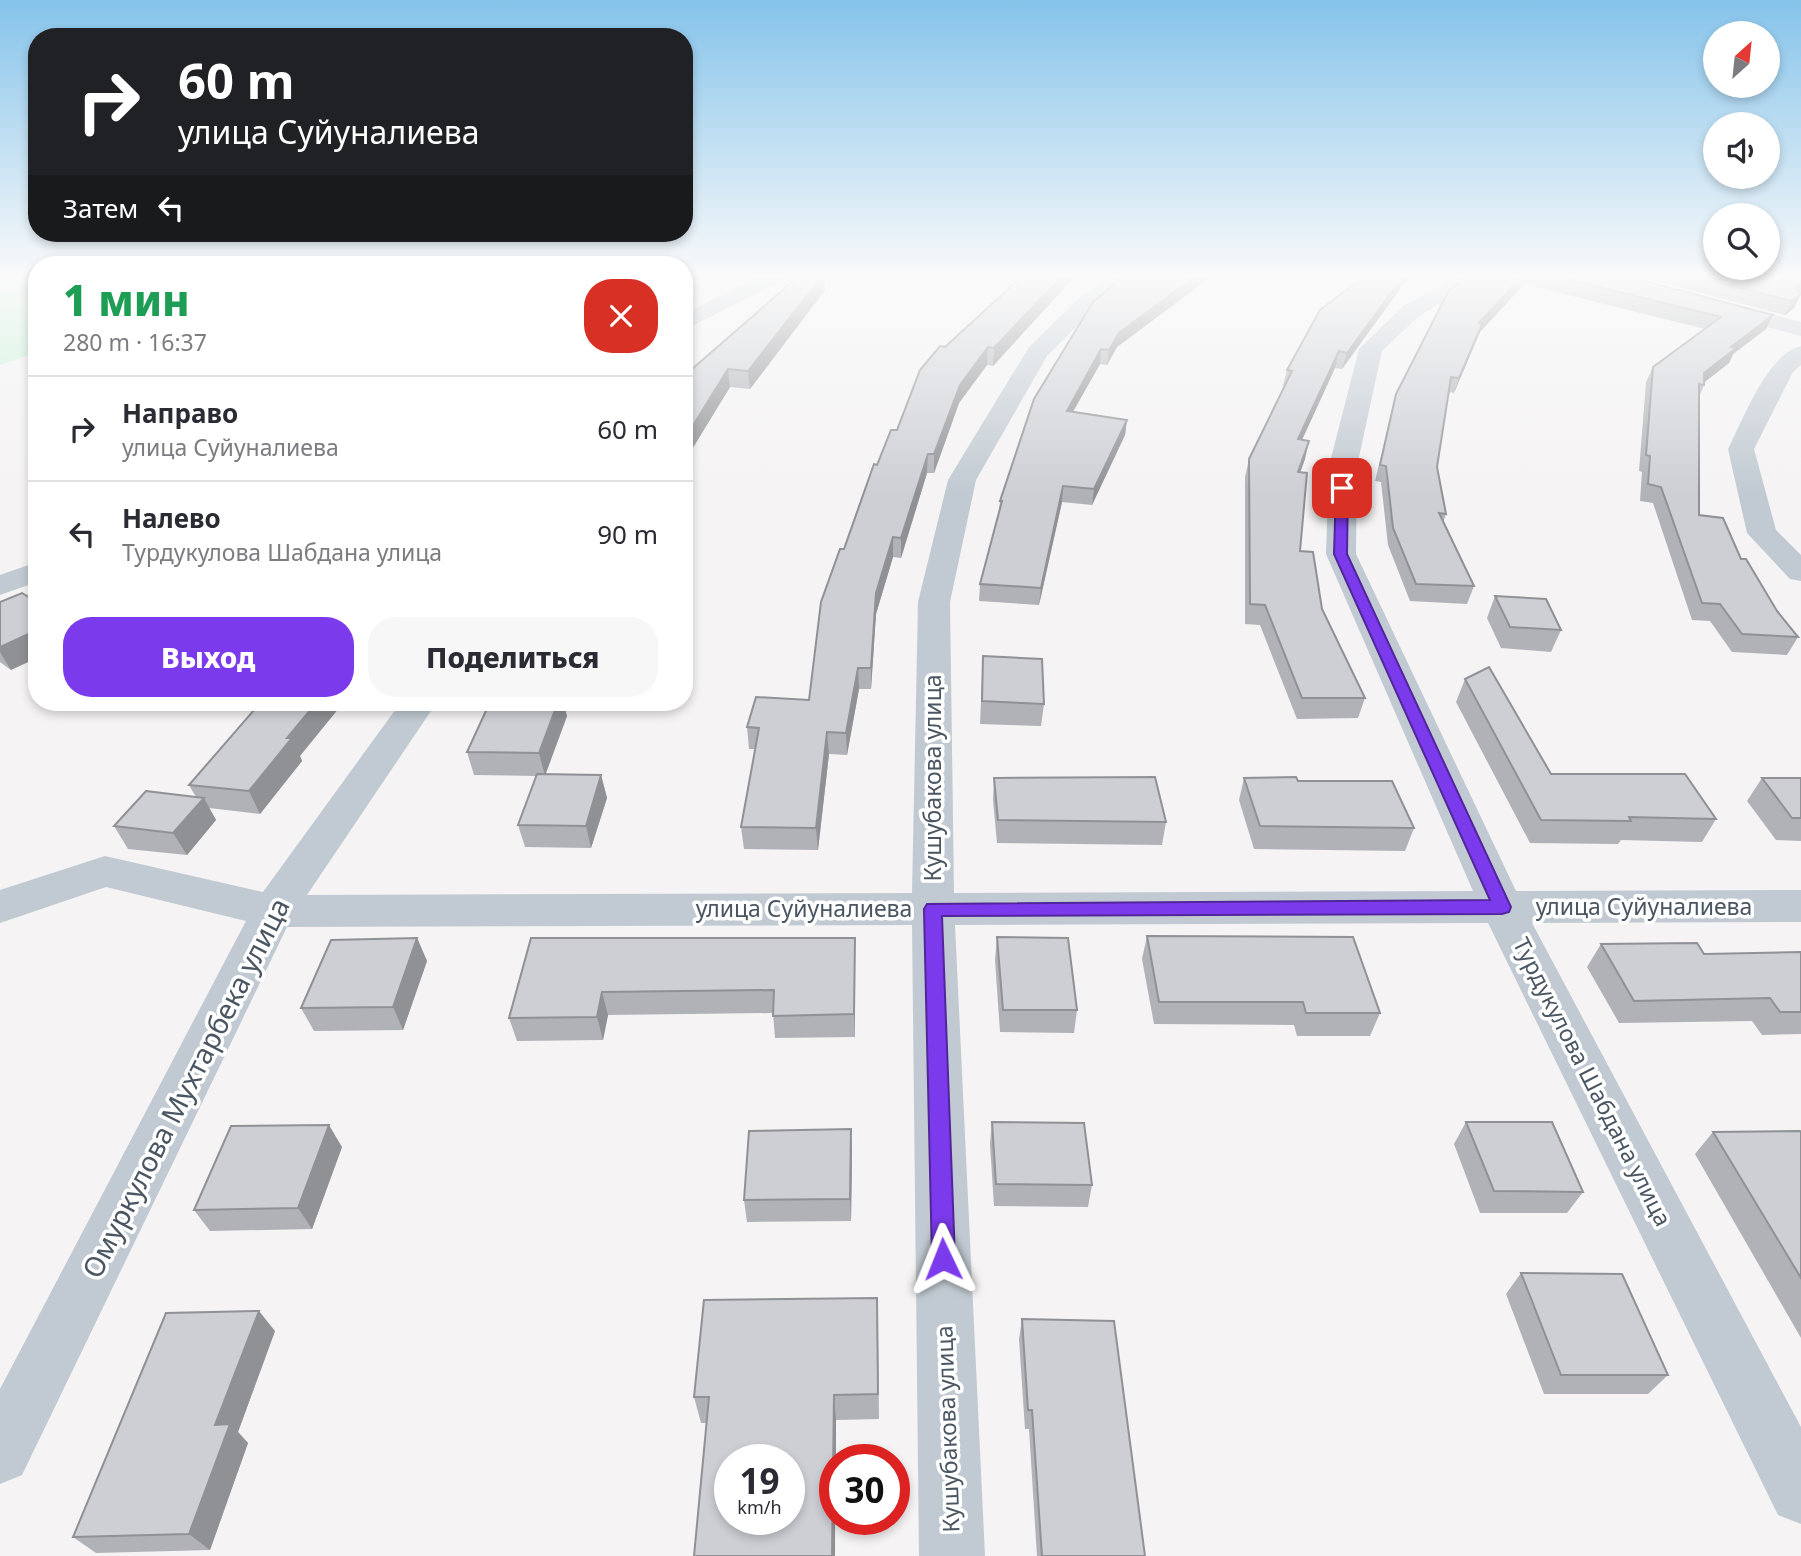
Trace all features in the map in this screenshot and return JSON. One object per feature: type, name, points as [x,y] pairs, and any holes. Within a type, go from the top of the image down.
[{"type":"street","name":"Кушубакова улица","points":[[952,1556],[933,909],[934,602],[961,480],[1041,348]]},
{"type":"street","name":"Турдукулова Шабдана улица","points":[[1372,348],[1343,466],[1341,554],[1502,907],[1801,1492]]},
{"type":"street","points":[[1801,353],[1783,368],[1741,449],[1762,533],[1801,572]]},
{"type":"street","points":[[0,586],[28,575]]},
{"type":"street","name":"Омуркулова Мухтарбека улица","points":[[0,1453],[273,911],[413,711]]},
{"type":"street","name":"улица Суйуналиева","points":[[0,907],[105,872],[273,911],[1801,906]]},
{"type":"green space","points":[[0,348],[28,348],[28,355],[0,365]]},
{"type":"building","points":[[717,348],[766,348],[748,371],[728,369],[693,425],[693,368]]},
{"type":"building","points":[[939,348],[988,348],[960,385],[934,454],[928,454],[901,538],[893,537],[876,593],[871,668],[858,668],[846,733],[827,732],[816,828],[741,827],[759,728],[747,727],[756,697],[809,700],[821,602],[840,549],[844,549],[874,464],[877,465],[891,430],[897,430],[920,370]]},
{"type":"building","points":[[1065,348],[1110,348],[1109,350],[1101,349],[1067,411],[1127,420],[1094,489],[1063,486],[1041,588],[980,584],[1000,501],[1034,399]]},
{"type":"building","points":[[1299,348],[1351,348],[1347,353],[1339,351],[1298,439],[1309,441],[1298,472],[1307,473],[1300,551],[1313,552],[1322,609],[1365,698],[1302,698],[1265,605],[1250,604],[1249,459],[1292,371],[1287,370]]},
{"type":"building","points":[[1420,348],[1472,348],[1459,378],[1451,377],[1437,467],[1446,514],[1439,513],[1474,586],[1416,584],[1393,528],[1386,466],[1380,465],[1396,394]]},
{"type":"building","points":[[1679,348],[1736,348],[1704,373],[1704,385],[1699,384],[1699,515],[1723,518],[1741,559],[1746,559],[1777,611],[1798,637],[1742,634],[1720,604],[1702,603],[1661,487],[1648,484],[1650,456],[1646,455],[1653,367]]},
{"type":"building","points":[[22,593],[28,597],[28,634],[0,647],[0,602]]},
{"type":"building","points":[[1495,596],[1546,599],[1561,630],[1510,627]]},
{"type":"building","points":[[983,656],[1042,659],[1044,704],[982,701]]},
{"type":"building","points":[[1489,667],[1551,774],[1685,774],[1716,819],[1629,817],[1631,821],[1541,820],[1465,679]]},
{"type":"building","points":[[253,711],[310,711],[287,738],[292,738],[249,791],[189,785]]},
{"type":"building","points":[[486,711],[555,711],[539,753],[467,752]]},
{"type":"building","points":[[537,774],[601,775],[586,826],[518,825]]},
{"type":"building","points":[[1155,777],[1166,822],[998,820],[994,778]]},
{"type":"building","points":[[1296,777],[1298,781],[1392,781],[1414,828],[1260,826],[1244,778]]},
{"type":"building","points":[[1762,778],[1801,778],[1801,818],[1792,818]]},
{"type":"building","points":[[146,791],[204,798],[173,833],[114,826]]},
{"type":"building","points":[[1147,936],[1353,937],[1380,1013],[1306,1013],[1303,1002],[1159,1002]]},
{"type":"building","points":[[997,937],[1068,938],[1077,1010],[1003,1010]]},
{"type":"building","points":[[417,938],[393,1007],[301,1008],[331,940]]},
{"type":"building","points":[[531,938],[855,938],[854,1014],[773,1016],[774,990],[602,992],[597,1017],[509,1018]]},
{"type":"building","points":[[1697,943],[1704,954],[1801,952],[1801,1012],[1780,1012],[1770,998],[1634,1001],[1601,944]]},
{"type":"building","points":[[992,1122],[1084,1123],[1092,1185],[996,1184]]},
{"type":"building","points":[[1466,1122],[1552,1122],[1583,1192],[1494,1191]]},
{"type":"building","points":[[329,1125],[298,1208],[194,1210],[231,1126]]},
{"type":"building","points":[[851,1129],[850,1199],[744,1200],[749,1131]]},
{"type":"building","points":[[1713,1132],[1801,1132],[1801,1278]]},
{"type":"building","points":[[1521,1273],[1622,1274],[1668,1375],[1561,1375]]},
{"type":"building","points":[[877,1298],[878,1394],[834,1395],[833,1444],[819,1444],[819,1535],[832,1535],[832,1556],[694,1556],[709,1397],[694,1397],[704,1300]]},
{"type":"building","points":[[259,1311],[215,1425],[230,1424],[189,1534],[73,1537],[166,1313]]},
{"type":"building","points":[[1022,1319],[1114,1321],[1145,1556],[1042,1556],[1032,1410],[1028,1410]]},
{"type":"route","points":[[943,1259],[933,909],[1502,907],[1341,554],[1342,488]]}]
